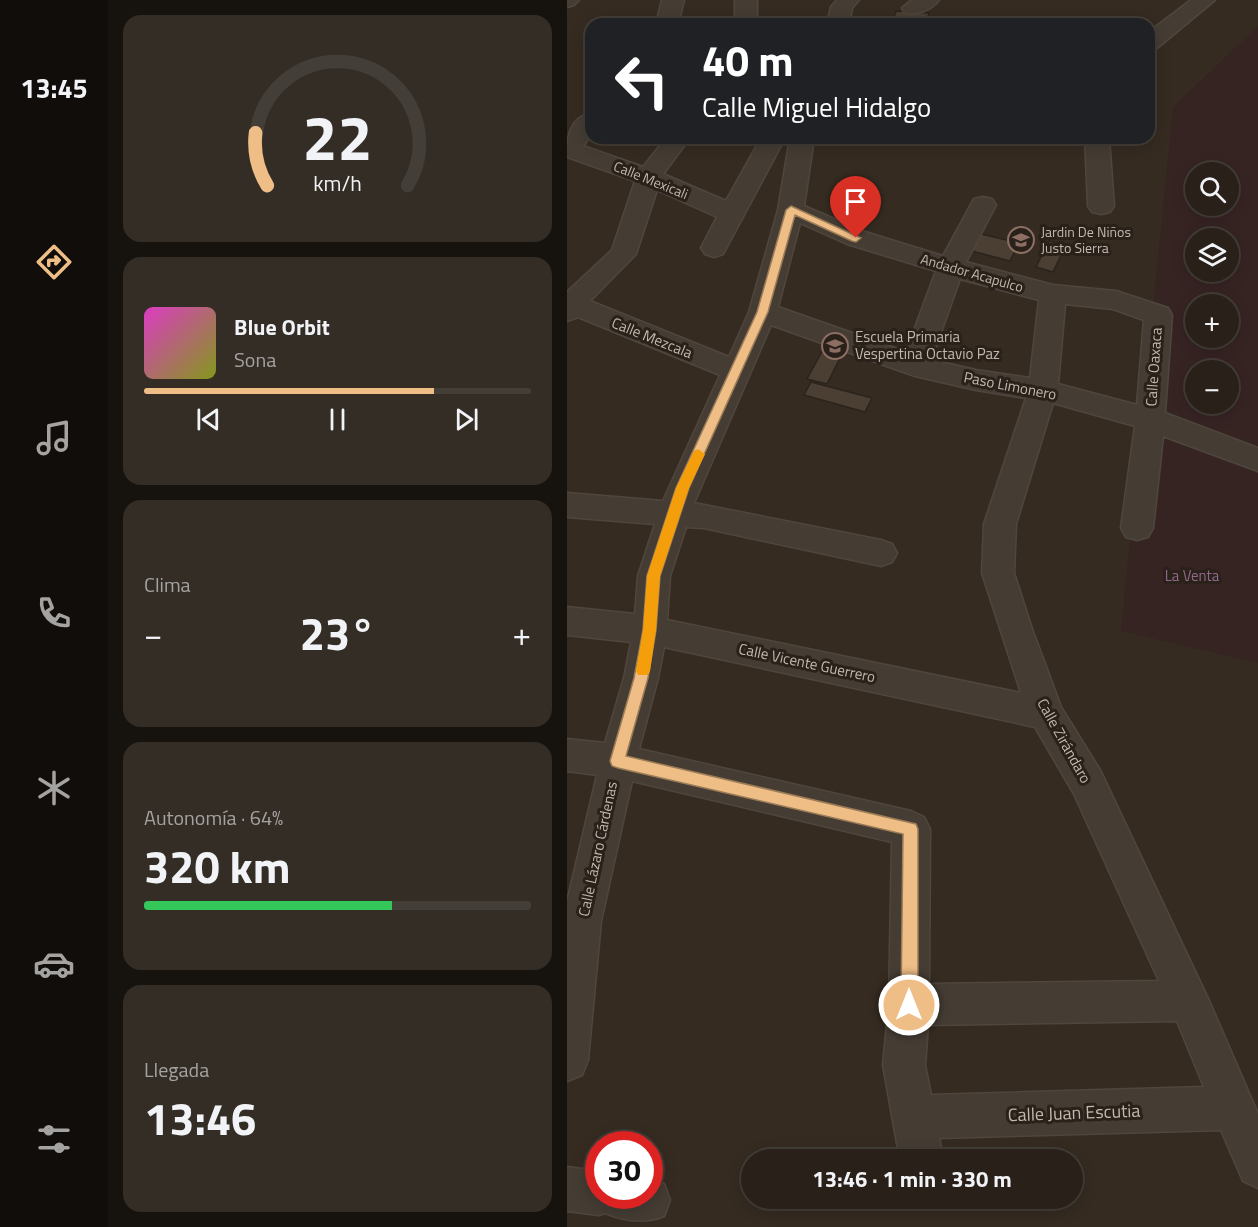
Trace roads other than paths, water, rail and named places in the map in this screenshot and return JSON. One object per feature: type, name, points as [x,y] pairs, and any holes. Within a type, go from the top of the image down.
[{"type":"street","points":[[668,18],[673,0]]},
{"type":"street","points":[[746,0],[746,18]]},
{"type":"street","points":[[839,18],[842,7],[848,0]]},
{"type":"street","points":[[1155,38],[1204,0]]},
{"type":"street","points":[[567,149],[585,127]]},
{"type":"street","points":[[568,306],[623,254],[648,177],[673,144]]},
{"type":"street","points":[[714,248],[753,172],[770,144]]},
{"type":"street","name":"Calle Lázaro Cárdenas","points":[[567,1060],[575,921],[641,678],[649,630],[654,576],[683,488],[762,312],[791,210],[801,144]]},
{"type":"street","points":[[1097,144],[1101,206]]},
{"type":"street","name":"Calle Mexicali","points":[[567,149],[648,177],[733,214]]},
{"type":"street","points":[[915,366],[950,267],[966,231],[983,206]]},
{"type":"street","name":"Andador Acapulco","points":[[791,210],[856,238],[1004,283],[1053,294],[1116,300],[1158,315]]},
{"type":"street","name":"Calle Zirándaro","points":[[1053,294],[1043,390],[1001,524],[998,573],[1015,629],[1046,714],[1087,782],[1188,1001],[1258,1166]]},
{"type":"street","name":"Calle Mezcala","points":[[568,306],[737,371]]},
{"type":"street","name":"Paso Limonero","points":[[762,312],[915,366],[976,380],[1043,390],[1150,419],[1258,460]]},
{"type":"street","name":"Calle Oaxaca","points":[[1137,528],[1150,419],[1158,315]]},
{"type":"street","points":[[567,505],[704,516],[881,554]]},
{"type":"street","name":"Calle Vicente Guerrero","points":[[567,621],[649,630],[1046,714]]},
{"type":"street","points":[[567,755],[618,761],[911,829],[909,1005],[904,1065],[920,1149]]},
{"type":"street","points":[[909,1005],[1188,1001]]},
{"type":"street","name":"Calle Juan Escutia","points":[[914,1118],[1233,1108]]},
{"type":"street","points":[[567,1189],[585,1191]]},
{"type":"place","name":"Jardin De Niños Justo Sierra","points":[[1021,240]]},
{"type":"place","name":"Escuela Primaria Vespertina Octavio Paz","points":[[835,346]]},
{"type":"park label","name":"La Venta","points":[[1192,576]]}]
